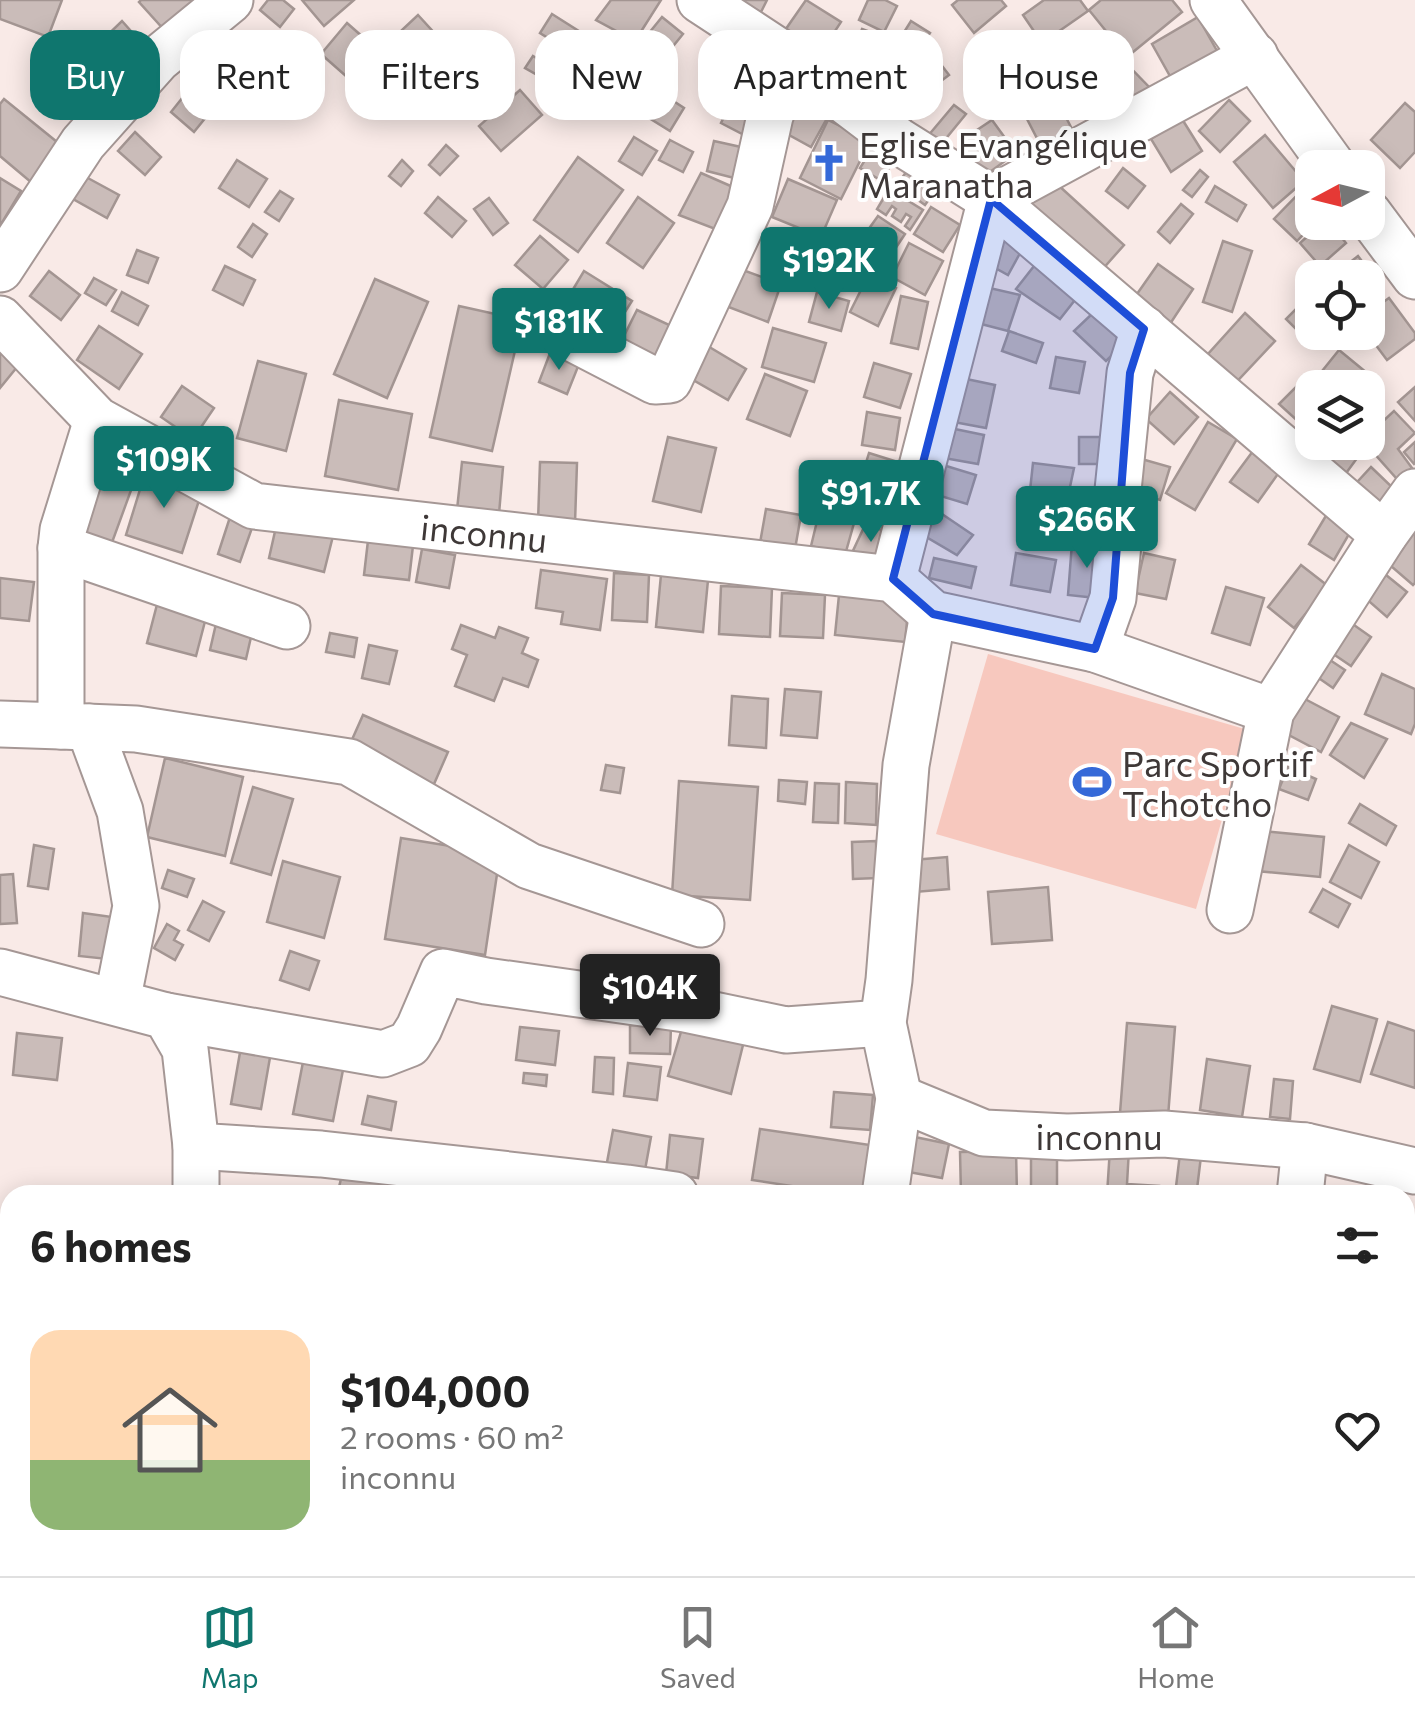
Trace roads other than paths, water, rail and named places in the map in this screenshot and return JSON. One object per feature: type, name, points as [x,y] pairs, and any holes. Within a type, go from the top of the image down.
[{"type":"street","points":[[700,0],[745,30]]},
{"type":"street","points":[[1213,0],[1321,150]]},
{"type":"street","points":[[0,269],[83,143],[158,59],[222,2]]},
{"type":"street","points":[[1255,56],[992,199],[893,579],[933,614],[1096,649],[1271,711]]},
{"type":"street","points":[[541,322],[654,381],[670,380],[750,206],[769,120]]},
{"type":"street","points":[[870,120],[992,199],[1384,535]]},
{"type":"street","points":[[1385,236],[1415,276]]},
{"type":"street","name":"inconnu","points":[[0,319],[97,420],[254,506],[893,579]]},
{"type":"street","points":[[1096,649],[1113,598],[1118,490],[1130,372],[1144,329]]},
{"type":"street","points":[[97,420],[61,548],[75,726],[120,811],[136,906],[116,1002]]},
{"type":"street","points":[[1230,910],[1271,711],[1415,492]]},
{"type":"street","points":[[61,548],[287,626]]},
{"type":"street","points":[[886,1185],[899,1098],[888,981],[906,765],[933,614]]},
{"type":"street","points":[[0,724],[136,729],[348,762],[529,866],[701,924]]},
{"type":"street","points":[[0,972],[166,1016],[384,1054],[409,1044],[443,972],[685,1009],[786,1030],[888,981]]},
{"type":"street","points":[[166,1016],[185,1049],[196,1146],[196,1185]]},
{"type":"street","name":"inconnu","points":[[899,1098],[984,1133],[1067,1137],[1164,1134],[1305,1146],[1415,1171]]},
{"type":"street","points":[[196,1146],[322,1174],[562,1185]]},
{"type":"street","points":[[1301,1185],[1305,1146]]},
{"type":"place","name":"Eglise Evangélique Maranatha","points":[[829,163]]},
{"type":"place","name":"Parc Sportif Tchotcho","points":[[1092,782]]}]
